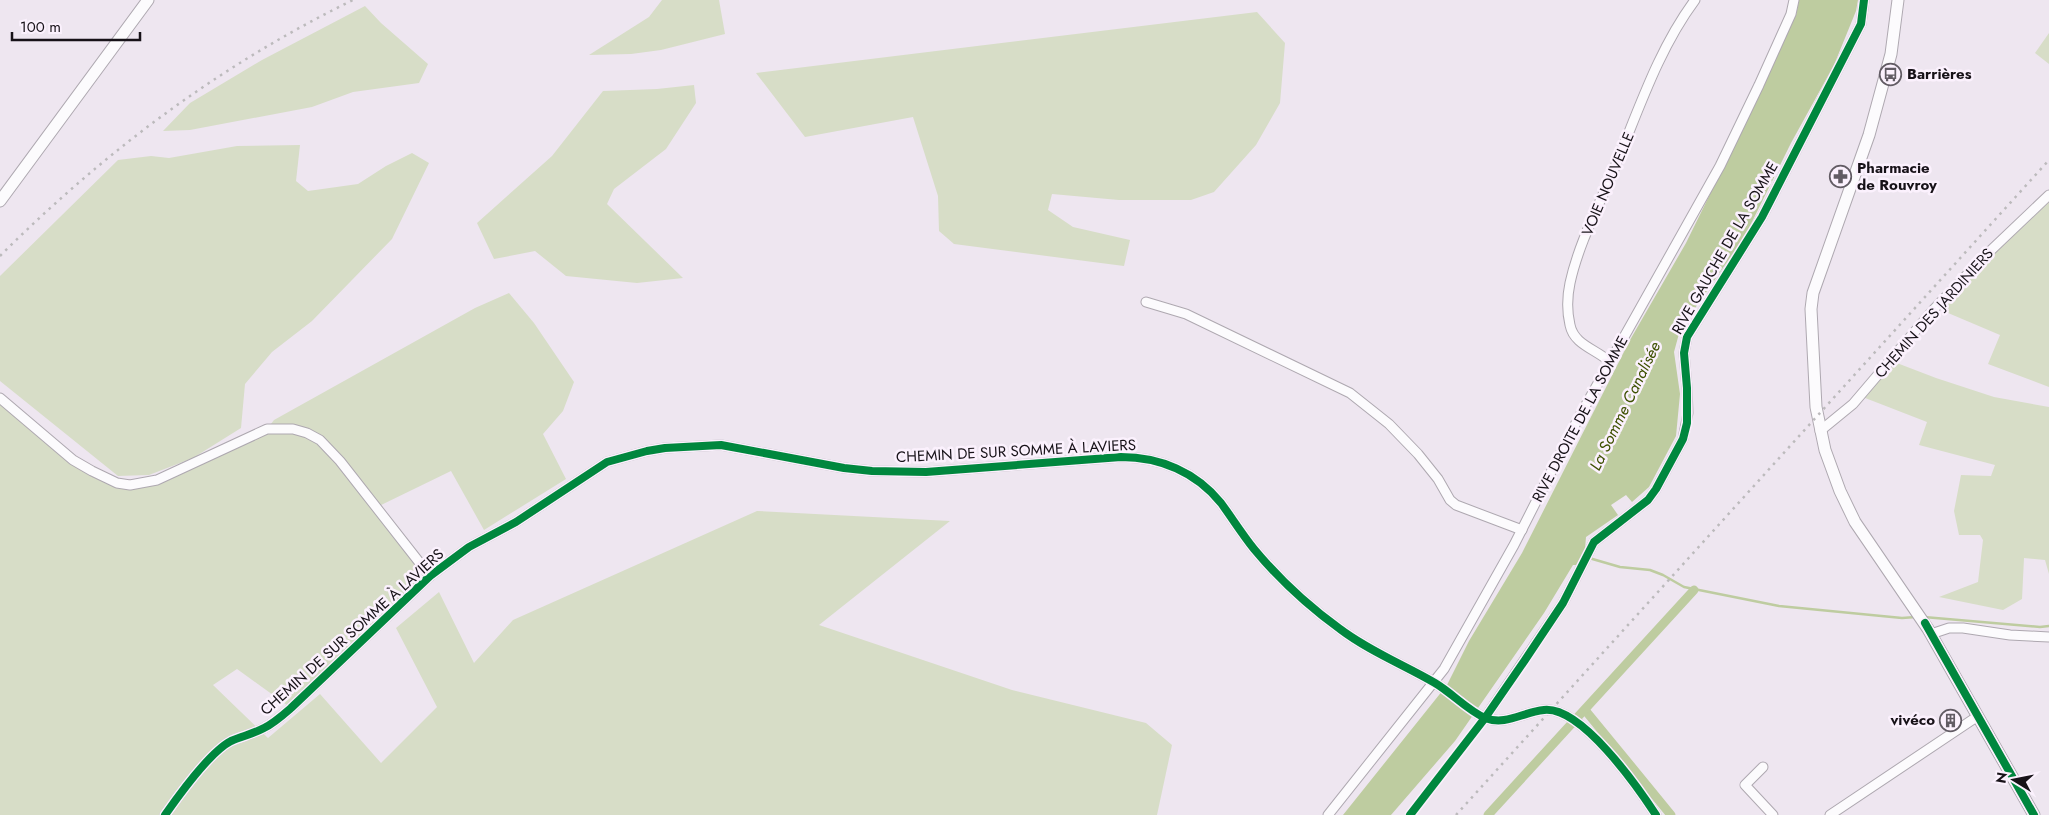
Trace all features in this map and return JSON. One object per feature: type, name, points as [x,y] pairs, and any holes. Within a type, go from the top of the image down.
[{"type":"main road","points":[[0,201],[148,0]]},
{"type":"main road","points":[[1898,0],[1891,54],[1869,135],[1813,293],[1811,309],[1814,381],[1820,431],[1835,478],[1850,513],[1925,623],[2034,815]]},
{"type":"street","name":"VOIE NOUVELLE","points":[[1610,362],[1575,338],[1570,327],[1568,309],[1570,284],[1581,249],[1653,75],[1677,24],[1695,0]]},
{"type":"street","name":"RIVE DROITE DE LA SOMME","points":[[1328,815],[1436,683],[1522,530],[1578,419],[1720,166],[1759,86],[1791,14],[1794,0]]},
{"type":"street","name":"RIVE GAUCHE DE LA SOMME","points":[[1483,716],[1563,603],[1594,542],[1648,500],[1683,439],[1688,413],[1684,353],[1686,337],[1762,217],[1860,24],[1864,0]]},
{"type":"street","name":"CHEMIN DES JARDINIERS","points":[[1820,431],[1853,404],[1934,309],[1987,254],[2049,195]]},
{"type":"street","points":[[1146,302],[1186,314],[1350,393],[1389,424],[1418,454],[1438,479],[1450,500],[1456,505],[1522,530]]},
{"type":"street","points":[[0,398],[73,460],[117,483],[130,485],[157,480],[268,429],[293,429],[307,433],[320,440],[340,461],[430,576]]},
{"type":"street","name":"CHEMIN DE SUR SOMME À LAVIERS","points":[[165,815],[218,751],[231,741],[264,728],[291,708],[430,576],[469,547],[516,522],[607,462],[647,451],[683,446],[722,445],[844,468],[908,472],[1135,457],[1153,460],[1185,472],[1202,484],[1220,502],[1254,548],[1281,579],[1354,639],[1436,683],[1483,716]]},
{"type":"street","points":[[1931,634],[1950,628],[1963,628],[2010,635],[2049,637]]},
{"type":"street","points":[[1483,716],[1506,720],[1547,710],[1556,711],[1570,717],[1599,743],[1644,796],[1656,815]]},
{"type":"street","points":[[1830,815],[1978,716]]},
{"type":"street","points":[[1763,767],[1745,785],[1773,815]]},
{"type":"shaded area","points":[[662,0],[719,0],[725,34],[661,50],[631,54],[589,55],[649,17]]},
{"type":"shaded area","points":[[365,6],[381,23],[428,64],[419,83],[353,92],[312,107],[190,130],[163,131],[190,103],[262,60]]},
{"type":"shaded area","points":[[1257,12],[1285,43],[1280,103],[1256,145],[1214,192],[1191,200],[1119,200],[1052,194],[1048,210],[1073,227],[1130,240],[1124,266],[954,244],[939,231],[938,196],[913,117],[805,137],[756,73]]},
{"type":"shaded area","points":[[2049,33],[2049,64],[2035,53]]},
{"type":"shaded area","points":[[694,85],[696,103],[666,149],[614,189],[607,204],[683,278],[637,283],[566,276],[535,251],[494,259],[477,223],[552,156],[603,91],[657,89]]},
{"type":"shaded area","points":[[300,145],[296,181],[308,191],[358,184],[386,166],[412,153],[429,163],[392,239],[312,321],[272,352],[245,384],[241,428],[193,458],[149,475],[118,476],[0,381],[0,276],[118,160],[151,156],[169,158],[237,146]]},
{"type":"shaded area","points":[[2049,202],[2049,387],[1988,364],[2000,335],[1941,310],[1993,255]]},
{"type":"shaded area","points":[[509,293],[534,323],[574,382],[563,411],[543,434],[566,479],[484,530],[451,471],[377,507],[430,576],[291,708],[237,669],[213,685],[268,738],[320,694],[381,763],[437,707],[396,628],[439,592],[474,663],[513,620],[757,511],[950,521],[819,625],[1012,690],[1146,723],[1172,745],[1157,815],[0,815],[0,398],[60,449],[117,483],[157,480],[267,429],[274,420],[475,308]]},
{"type":"shaded area","points":[[1889,360],[1994,397],[2049,407],[2049,574],[2045,560],[2024,558],[2022,599],[2003,610],[1939,597],[1978,582],[1983,540],[1980,535],[1959,535],[1954,511],[1961,475],[1991,476],[1995,465],[1919,445],[1927,422],[1860,396]]},
{"type":"water","name":"La Somme Canalisée","points":[[1799,0],[1858,0],[1856,11],[1834,65],[1791,143],[1745,236],[1680,330],[1674,352],[1680,394],[1676,436],[1649,487],[1632,502],[1626,495],[1611,505],[1618,515],[1586,537],[1585,549],[1577,565],[1573,565],[1544,613],[1455,741],[1391,815],[1343,815],[1447,685],[1469,641],[1522,553],[1630,340],[1686,243],[1796,15]]},
{"type":"waterway","points":[[1589,558],[1620,567],[1650,570],[1684,587],[1779,606],[1902,618],[1916,617]]},
{"type":"waterway","points":[[1488,815],[1694,590]]},
{"type":"waterway","points":[[1924,617],[2040,627],[2049,626]]},
{"type":"waterway","points":[[1585,710],[1671,815]]},
{"type":"railway","points":[[0,256],[80,181],[166,113],[256,53],[304,25],[353,0]]},
{"type":"railway","points":[[1456,815],[2049,160]]},
{"type":"cycle path","points":[[1410,815],[1485,718],[1525,660],[1563,603],[1594,542],[1648,500],[1656,489],[1683,439],[1687,423],[1684,353],[1687,337],[1762,217],[1861,24],[1864,0]]},
{"type":"cycle path","points":[[165,815],[195,775],[214,754],[231,741],[256,732],[282,716],[430,576],[469,547],[516,522],[607,462],[665,448],[721,445],[844,468],[872,471],[926,472],[1121,457],[1150,460],[1176,468],[1189,475],[1211,492],[1254,549],[1294,592],[1351,637],[1435,683],[1472,711],[1485,718],[1507,720],[1536,711],[1559,712],[1591,734],[1607,750],[1656,815]]},
{"type":"cycle path","points":[[1925,623],[2034,815]]},
{"type":"place","name":"Barrières","points":[[1891,74]]},
{"type":"place","name":"Pharmacie de Rouvroy","points":[[1841,177]]},
{"type":"place","name":"vivéco","points":[[1951,720]]}]
